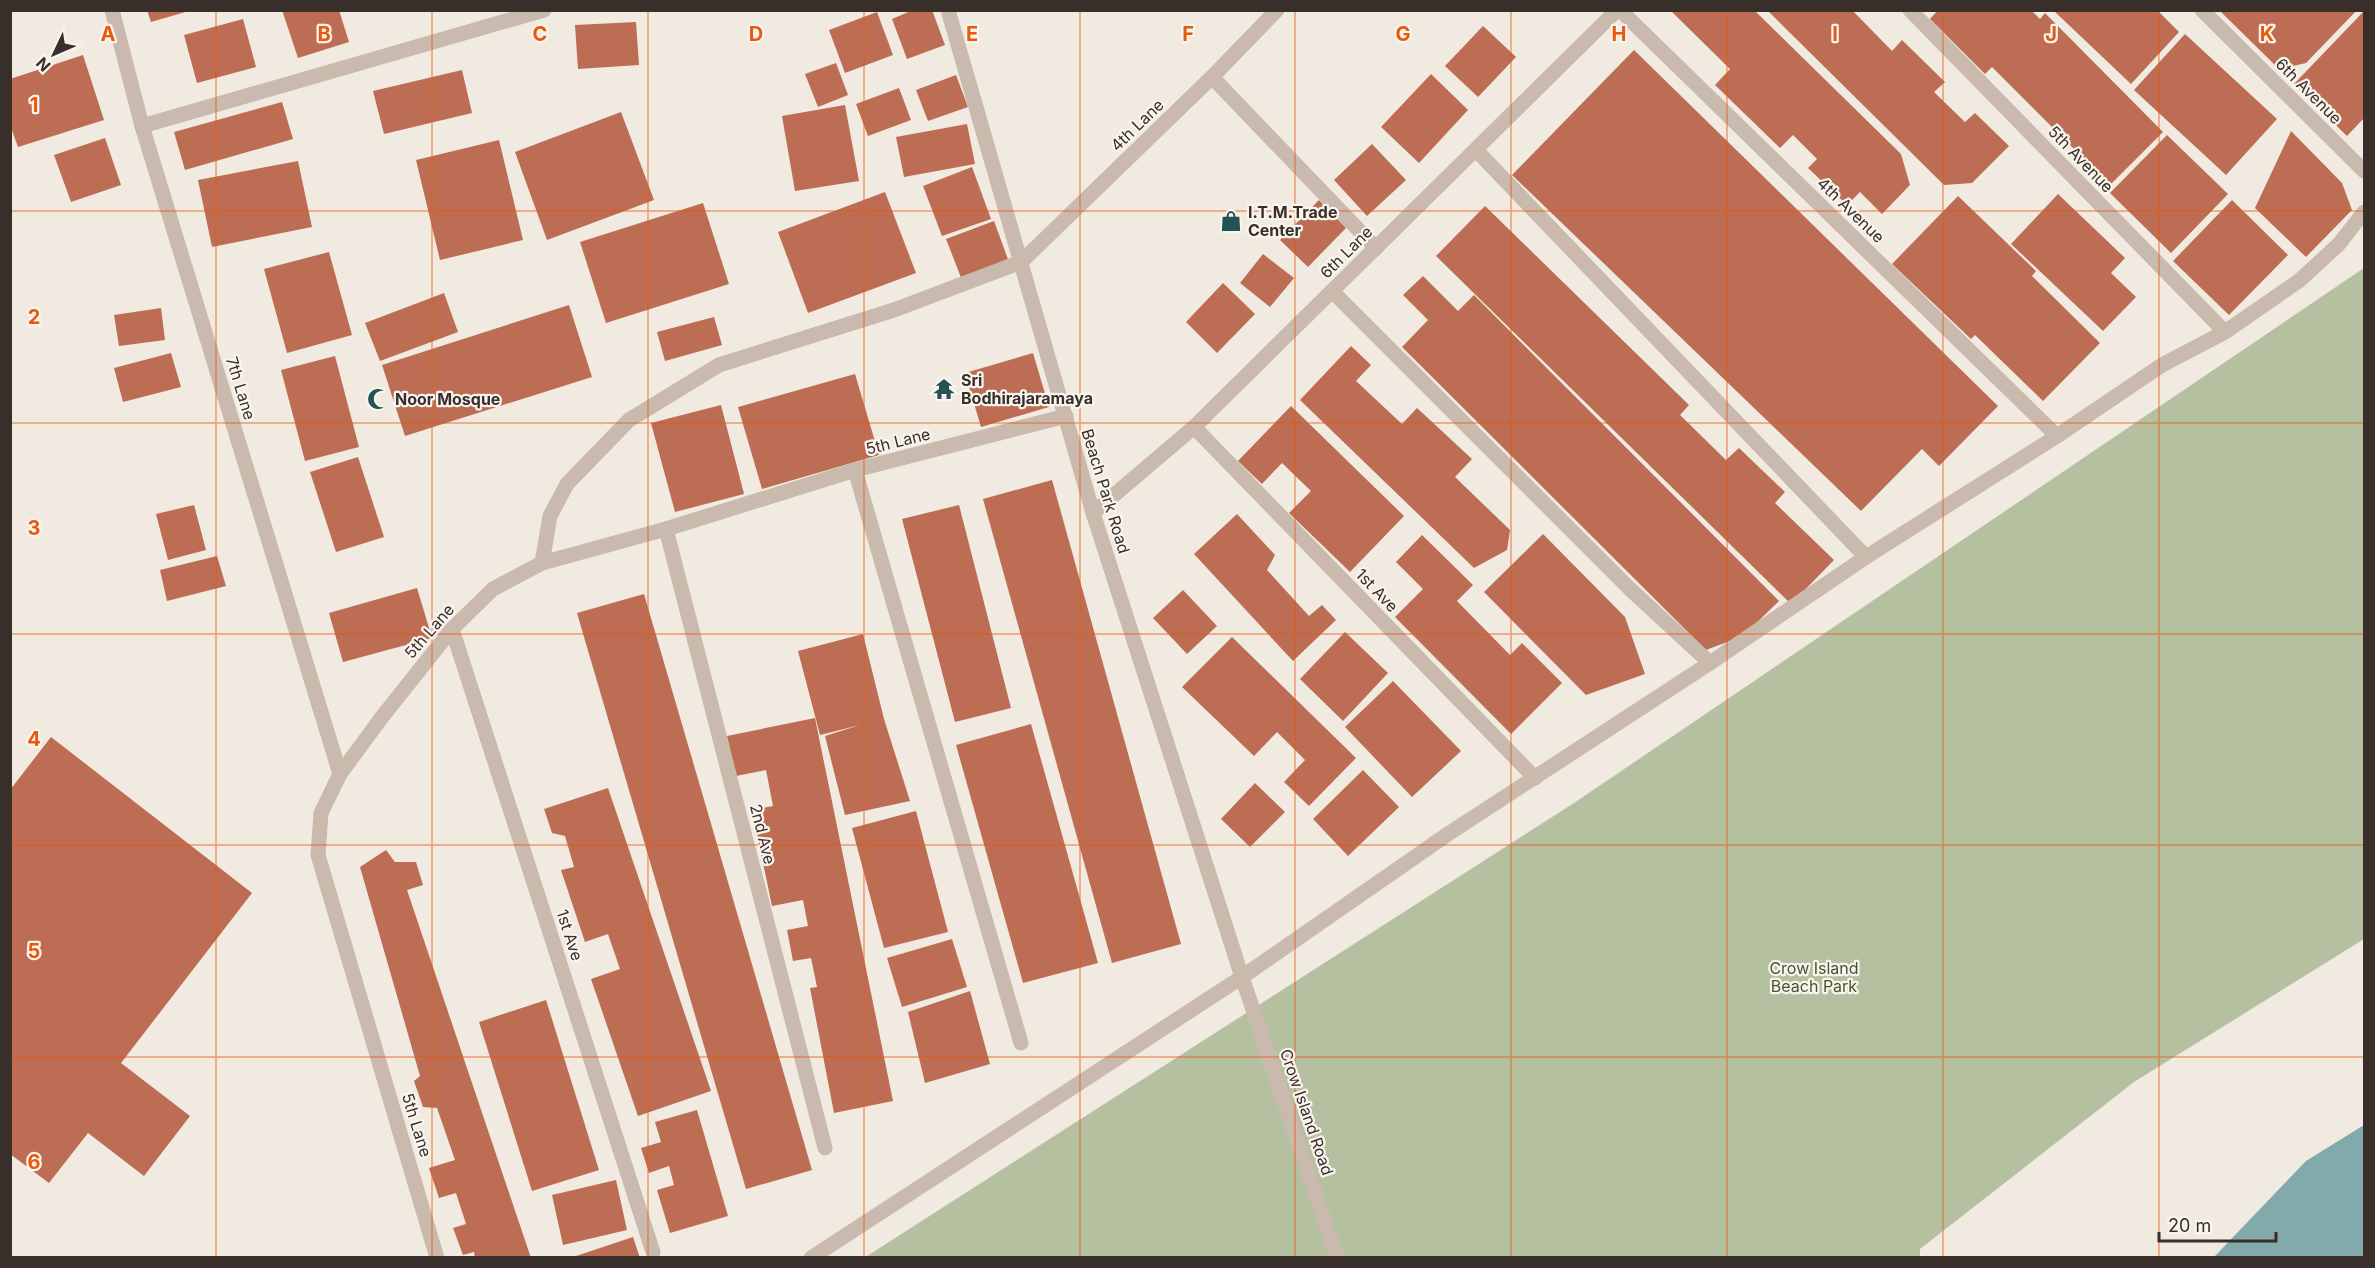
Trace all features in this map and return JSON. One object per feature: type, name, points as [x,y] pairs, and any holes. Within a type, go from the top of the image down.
[{"type":"street","name":"7th Lane","points":[[112,10],[142,126],[340,774]]},
{"type":"street","points":[[142,126],[544,10]]},
{"type":"street","name":"4th Lane","points":[[1021,262],[1212,77],[1276,10]]},
{"type":"street","name":"6th Lane","points":[[1093,513],[1194,427],[1618,10]]},
{"type":"street","name":"4th Avenue","points":[[1618,10],[2057,436]]},
{"type":"street","name":"5th Avenue","points":[[1910,10],[2225,332]]},
{"type":"street","name":"6th Avenue","points":[[2202,10],[2364,171]]},
{"type":"street","name":"Beach Park Road","points":[[951,12],[1093,513],[1242,977]]},
{"type":"street","points":[[1212,77],[1376,248]]},
{"type":"street","points":[[1476,150],[1866,557]]},
{"type":"street","points":[[811,1257],[1242,977],[1448,834],[1710,663],[1866,557],[2057,436],[2162,364],[2225,332],[2300,280],[2339,244],[2364,212]]},
{"type":"street","points":[[542,563],[550,516],[567,484],[629,420],[719,365],[894,310],[1021,262]]},
{"type":"street","points":[[1332,291],[1631,590],[1710,663]]},
{"type":"street","name":"5th Lane","points":[[437,1257],[318,855],[321,813],[340,774],[382,717],[452,629],[493,589],[542,563],[666,529],[855,470],[1065,416]]},
{"type":"street","name":"1st Ave","points":[[1194,427],[1535,778]]},
{"type":"street","points":[[855,470],[1020,1043]]},
{"type":"street","name":"2nd Ave","points":[[666,529],[825,1148]]},
{"type":"street","name":"1st Ave","points":[[452,629],[653,1252]]},
{"type":"street","name":"Crow Island Road","points":[[1242,977],[1337,1257]]},
{"type":"green space","name":"Crow Island Beach Park","points":[[2364,268],[2364,939],[2134,1082],[1920,1249],[1920,1257],[864,1258],[1574,803]]},
{"type":"water","points":[[2364,1125],[2364,1257],[2214,1257],[2306,1161]]},
{"type":"building","points":[[147,10],[189,10],[189,11],[151,22]]},
{"type":"building","points":[[282,10],[339,10],[349,42],[298,58]]},
{"type":"building","points":[[913,10],[932,10],[945,45],[907,59],[892,19]]},
{"type":"building","points":[[1670,10],[1754,10],[1901,154],[1910,185],[1882,214],[1860,192],[1847,205],[1808,168],[1817,159],[1793,135],[1780,148],[1715,85],[1730,69]]},
{"type":"building","points":[[1767,10],[1852,10],[1892,51],[1902,40],[1945,82],[1934,92],[1965,122],[1975,113],[2009,146],[1972,183],[1944,185]]},
{"type":"building","points":[[1938,10],[2031,10],[2040,19],[2045,13],[2163,132],[2110,185],[1992,67],[1985,74],[1930,19]]},
{"type":"building","points":[[2053,10],[2157,10],[2179,32],[2131,84]]},
{"type":"building","points":[[2219,10],[2357,10],[2306,63],[2279,69]]},
{"type":"building","points":[[2364,11],[2364,118],[2347,136],[2294,84]]},
{"type":"building","points":[[877,12],[893,55],[845,73],[829,30]]},
{"type":"building","points":[[243,19],[256,67],[197,83],[184,35]]},
{"type":"building","points":[[636,22],[639,65],[578,69],[575,25]]},
{"type":"building","points":[[1483,26],[1516,57],[1478,97],[1445,66]]},
{"type":"building","points":[[2185,34],[2277,119],[2226,175],[2134,90]]},
{"type":"building","points":[[1634,50],[1998,406],[1939,466],[1922,449],[1861,511],[1512,175]]},
{"type":"building","points":[[83,55],[104,120],[18,147],[10,125],[10,79]]},
{"type":"building","points":[[836,63],[848,95],[818,107],[805,74]]},
{"type":"building","points":[[462,70],[472,113],[384,134],[373,91]]},
{"type":"building","points":[[1431,74],[1468,110],[1419,163],[1381,127]]},
{"type":"building","points":[[956,75],[968,107],[928,121],[916,90]]},
{"type":"building","points":[[899,88],[911,120],[868,136],[856,104]]},
{"type":"building","points":[[282,102],[293,139],[185,170],[174,132]]},
{"type":"building","points":[[845,105],[859,181],[795,191],[782,116]]},
{"type":"building","points":[[621,112],[654,200],[547,240],[515,152]]},
{"type":"building","points":[[967,124],[975,164],[904,177],[896,137]]},
{"type":"building","points":[[2291,131],[2342,183],[2352,210],[2306,257],[2255,208]]},
{"type":"building","points":[[2167,135],[2228,194],[2171,253],[2110,193]]},
{"type":"building","points":[[105,138],[121,185],[71,202],[54,155]]},
{"type":"building","points":[[499,140],[523,240],[440,260],[416,160]]},
{"type":"building","points":[[1372,144],[1406,180],[1367,216],[1334,180]]},
{"type":"building","points":[[298,161],[312,227],[212,247],[198,180]]},
{"type":"building","points":[[972,167],[991,219],[942,236],[923,186]]},
{"type":"building","points":[[885,192],[916,273],[808,313],[778,232]]},
{"type":"building","points":[[2058,194],[2125,258],[2111,273],[2136,297],[2103,331],[2011,244]]},
{"type":"building","points":[[1958,196],[2036,271],[2032,276],[2100,343],[2043,401],[1975,335],[1971,339],[1892,264]]},
{"type":"building","points":[[1319,200],[1346,228],[1308,267],[1280,240]]},
{"type":"building","points":[[2232,200],[2288,255],[2229,315],[2173,261]]},
{"type":"building","points":[[703,203],[729,284],[606,323],[580,242]]},
{"type":"building","points":[[1485,206],[1689,405],[1680,415],[1726,460],[1739,448],[1785,492],[1775,503],[1834,560],[1791,604],[1436,256]]},
{"type":"building","points":[[994,221],[1009,262],[962,280],[946,239]]},
{"type":"building","points":[[329,252],[352,335],[287,353],[264,269]]},
{"type":"building","points":[[1263,254],[1294,278],[1270,307],[1240,283]]},
{"type":"building","points":[[1423,276],[1458,311],[1474,295],[1779,601],[1743,636],[1706,650],[1402,347],[1428,320],[1403,295]]},
{"type":"building","points":[[1223,283],[1255,314],[1217,353],[1186,322]]},
{"type":"building","points":[[444,293],[458,332],[380,361],[365,323]]},
{"type":"building","points":[[569,305],[592,377],[405,436],[382,365]]},
{"type":"building","points":[[161,308],[165,340],[119,346],[114,315]]},
{"type":"building","points":[[714,317],[722,345],[665,361],[657,332]]},
{"type":"building","points":[[1351,346],[1371,365],[1356,381],[1402,424],[1417,408],[1472,459],[1455,477],[1510,530],[1507,550],[1474,568],[1300,400]]},
{"type":"building","points":[[171,353],[181,387],[123,402],[114,368]]},
{"type":"building","points":[[1033,353],[1049,407],[981,427],[965,373]]},
{"type":"building","points":[[335,356],[359,447],[305,461],[281,370]]},
{"type":"building","points":[[855,374],[879,455],[762,489],[738,407]]},
{"type":"building","points":[[721,405],[744,494],[675,512],[651,423]]},
{"type":"building","points":[[1291,406],[1404,516],[1350,572],[1289,513],[1311,491],[1282,463],[1262,484],[1238,461]]},
{"type":"building","points":[[358,457],[384,537],[336,552],[310,472]]},
{"type":"building","points":[[1052,480],[1181,944],[1112,963],[983,499]]},
{"type":"building","points":[[194,505],[206,550],[168,560],[156,514]]},
{"type":"building","points":[[959,505],[1011,708],[955,722],[902,519]]},
{"type":"building","points":[[1237,514],[1275,555],[1267,570],[1309,616],[1322,605],[1336,620],[1293,661],[1194,554]]},
{"type":"building","points":[[1543,534],[1625,617],[1645,674],[1586,695],[1484,592]]},
{"type":"building","points":[[1422,535],[1473,585],[1457,601],[1510,655],[1522,643],[1562,683],[1511,734],[1395,617],[1423,589],[1396,562]]},
{"type":"building","points":[[217,556],[226,586],[167,601],[160,570]]},
{"type":"building","points":[[417,588],[432,638],[343,662],[329,613]]},
{"type":"building","points":[[1183,590],[1217,626],[1187,654],[1153,618]]},
{"type":"building","points":[[644,594],[812,1170],[746,1189],[577,613]]},
{"type":"building","points":[[1345,632],[1388,673],[1343,721],[1300,679]]},
{"type":"building","points":[[863,634],[884,719],[910,801],[845,815],[825,736],[860,725],[820,735],[798,651]]},
{"type":"building","points":[[1232,637],[1356,758],[1309,806],[1284,782],[1305,760],[1277,732],[1254,756],[1182,687]]},
{"type":"building","points":[[1393,681],[1461,751],[1412,797],[1345,727]]},
{"type":"building","points":[[815,718],[893,1101],[834,1113],[810,988],[817,987],[811,958],[793,961],[787,930],[808,926],[803,900],[772,906],[752,810],[773,806],[766,770],[736,776],[727,736]]},
{"type":"building","points":[[1031,724],[1098,963],[1023,983],[956,745]]},
{"type":"building","points":[[51,737],[252,893],[121,1063],[190,1116],[144,1176],[88,1133],[49,1183],[10,1154],[10,790]]},
{"type":"building","points":[[1363,770],[1399,807],[1348,856],[1313,819]]},
{"type":"building","points":[[1255,783],[1285,812],[1250,847],[1221,819]]},
{"type":"building","points":[[608,788],[711,1091],[638,1116],[591,979],[620,969],[608,934],[585,942],[561,870],[574,867],[565,836],[552,833],[544,809]]},
{"type":"building","points":[[916,811],[948,932],[884,948],[852,828]]},
{"type":"building","points":[[386,850],[395,862],[416,862],[423,885],[407,890],[531,1258],[475,1258],[474,1252],[463,1255],[453,1228],[466,1224],[456,1193],[439,1198],[429,1168],[455,1160],[437,1108],[423,1107],[414,1081],[420,1076],[360,867]]},
{"type":"building","points":[[952,939],[967,987],[902,1007],[887,958]]},
{"type":"building","points":[[970,991],[990,1064],[925,1083],[908,1012]]},
{"type":"building","points":[[546,1000],[599,1170],[532,1191],[479,1022]]},
{"type":"building","points":[[697,1110],[728,1216],[670,1233],[657,1190],[674,1185],[669,1166],[649,1173],[641,1148],[661,1142],[655,1122]]},
{"type":"building","points":[[616,1180],[627,1230],[563,1245],[552,1195]]},
{"type":"building","points":[[633,1237],[640,1258],[573,1258],[573,1257]]},
{"type":"place","name":"I.T.M.Trade Center","points":[[1231,221]]},
{"type":"place","name":"Sri Bodhirajaramaya","points":[[944,389]]},
{"type":"place","name":"Noor Mosque","points":[[378,399]]}]
